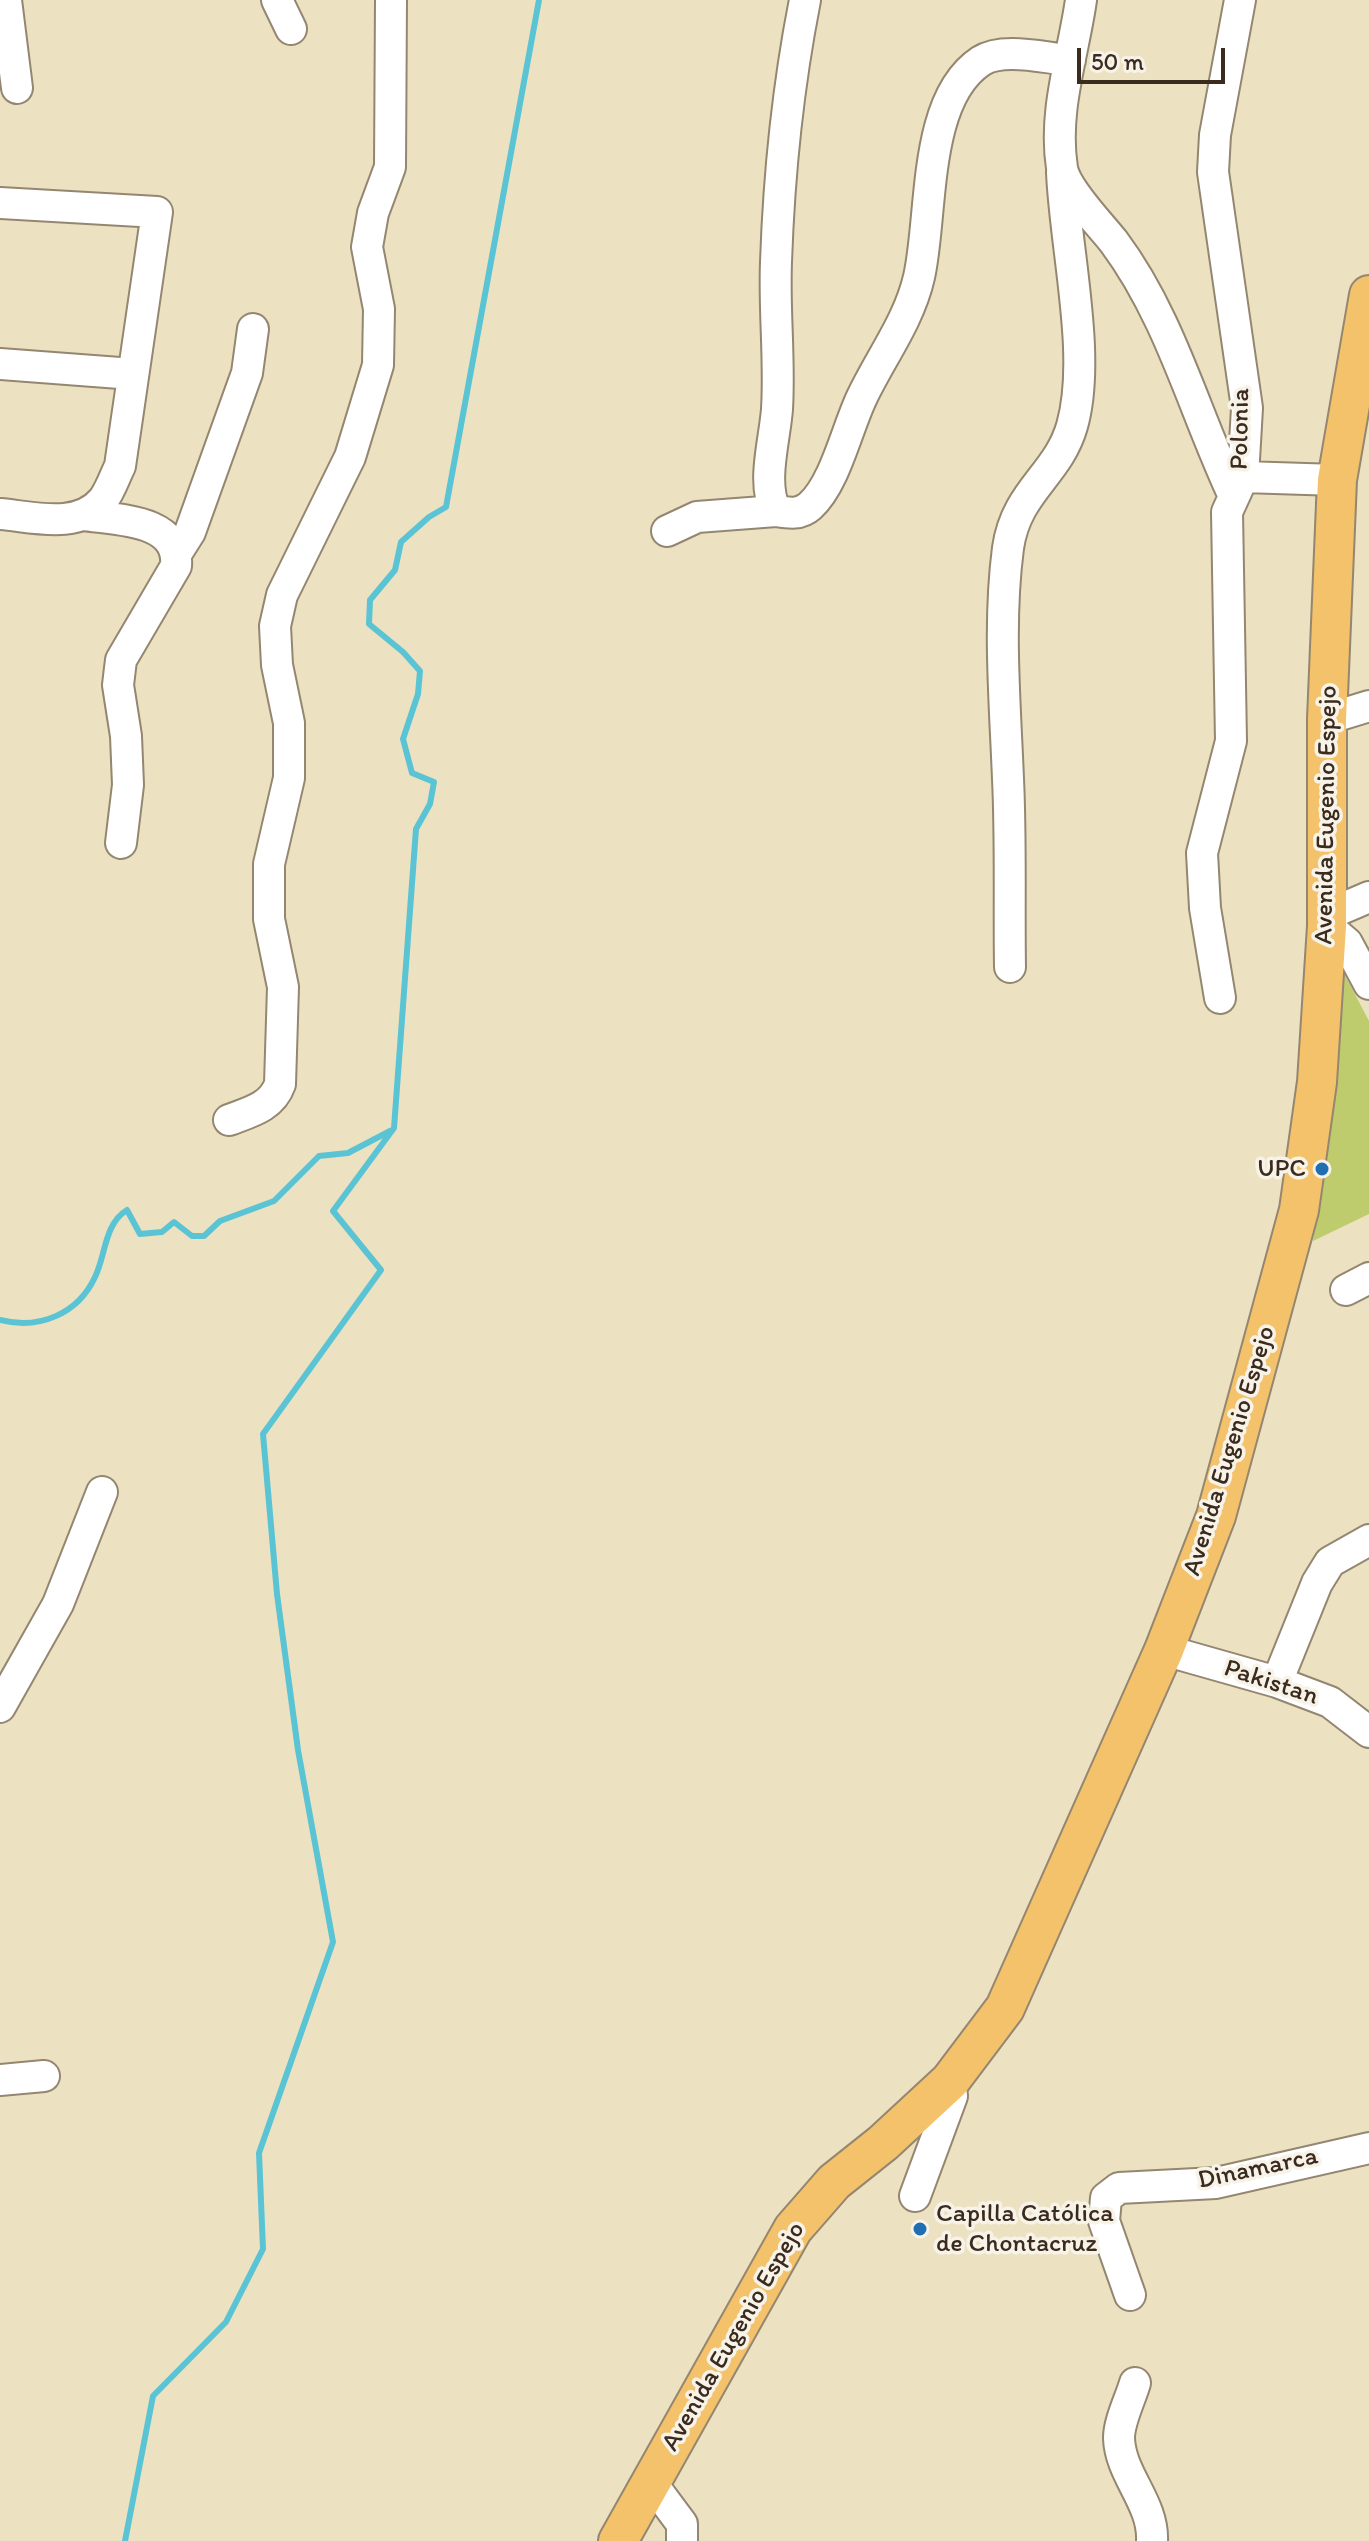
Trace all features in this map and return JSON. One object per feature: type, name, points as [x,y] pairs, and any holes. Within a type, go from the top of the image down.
[{"type":"main road","name":"Avenida Eugenio Espejo","points":[[618,2541],[793,2229],[834,2182],[883,2143],[950,2081],[1005,2008],[1164,1650],[1216,1516],[1299,1210],[1317,1082],[1327,920],[1327,719],[1337,480],[1369,295]]},
{"type":"street","points":[[6,0],[17,88]]},
{"type":"street","points":[[277,0],[291,29]]},
{"type":"street","points":[[229,1120],[262,1108],[275,1096],[280,1084],[283,987],[269,919],[269,864],[289,778],[289,737],[277,665],[275,626],[282,595],[350,457],[378,365],[379,309],[367,247],[373,213],[390,167],[391,0]]},
{"type":"street","points":[[776,511],[771,501],[770,478],[777,407],[776,263],[789,91],[805,0]]},
{"type":"street","points":[[1010,967],[1003,608],[1013,519],[1036,482],[1056,459],[1072,427],[1077,387],[1077,335],[1059,135],[1081,0]]},
{"type":"street","name":"Polonia","points":[[1220,998],[1205,908],[1202,853],[1231,741],[1227,512],[1238,486],[1247,408],[1213,172],[1215,135],[1240,0]]},
{"type":"street","points":[[667,531],[697,517],[776,511],[794,514],[808,508],[822,494],[862,397],[900,328],[918,281],[932,176],[949,99],[967,73],[982,60],[998,55],[1070,60]]},
{"type":"street","points":[[1062,172],[1143,287],[1238,486],[1337,480]]},
{"type":"street","points":[[0,203],[157,212],[120,466],[103,500],[77,518]]},
{"type":"street","points":[[121,843],[128,785],[126,736],[118,685],[121,660],[176,566],[178,551],[190,532],[247,373],[253,329]]},
{"type":"street","points":[[0,364],[133,374]]},
{"type":"street","points":[[0,514],[77,518],[151,527],[168,535],[178,551]]},
{"type":"street","points":[[1327,719],[1369,706]]},
{"type":"street","points":[[1369,897],[1327,920],[1347,943],[1369,984]]},
{"type":"street","points":[[0,1707],[58,1604],[102,1492]]},
{"type":"street","points":[[1277,1682],[1317,1583],[1330,1562],[1369,1540]]},
{"type":"street","name":"Pakistan","points":[[1164,1650],[1277,1682],[1330,1702],[1369,1732]]},
{"type":"street","points":[[0,2080],[44,2076]]},
{"type":"street","points":[[915,2196],[952,2096],[950,2081]]},
{"type":"street","name":"Dinamarca","points":[[1130,2295],[1104,2221],[1106,2198],[1119,2188],[1216,2183],[1369,2148]]},
{"type":"street","points":[[1135,2383],[1119,2434],[1120,2455],[1143,2500],[1152,2541]]},
{"type":"street","points":[[650,2481],[682,2524],[682,2541]]},
{"type":"green space","points":[[1338,962],[1369,1021],[1369,1214],[1313,1241]]},
{"type":"waterway","points":[[125,2541],[153,2396],[226,2322],[263,2249],[259,2153],[333,1942],[298,1750],[277,1594],[263,1434],[381,1270],[333,1211],[394,1128],[416,829],[430,804],[434,782],[412,773],[403,739],[418,694],[420,671],[403,652],[369,624],[370,600],[395,570],[401,542],[429,517],[446,507],[539,0]]},
{"type":"waterway","points":[[0,1320],[15,1323],[43,1321],[68,1310],[88,1290],[114,1223],[127,1210],[140,1234],[162,1232],[174,1222],[192,1236],[204,1236],[220,1221],[274,1201],[319,1156],[348,1153],[390,1131]]},
{"type":"place","name":"UPC","points":[[1322,1169]]},
{"type":"place","name":"Capilla Católica de Chontacruz","points":[[920,2229]]}]
